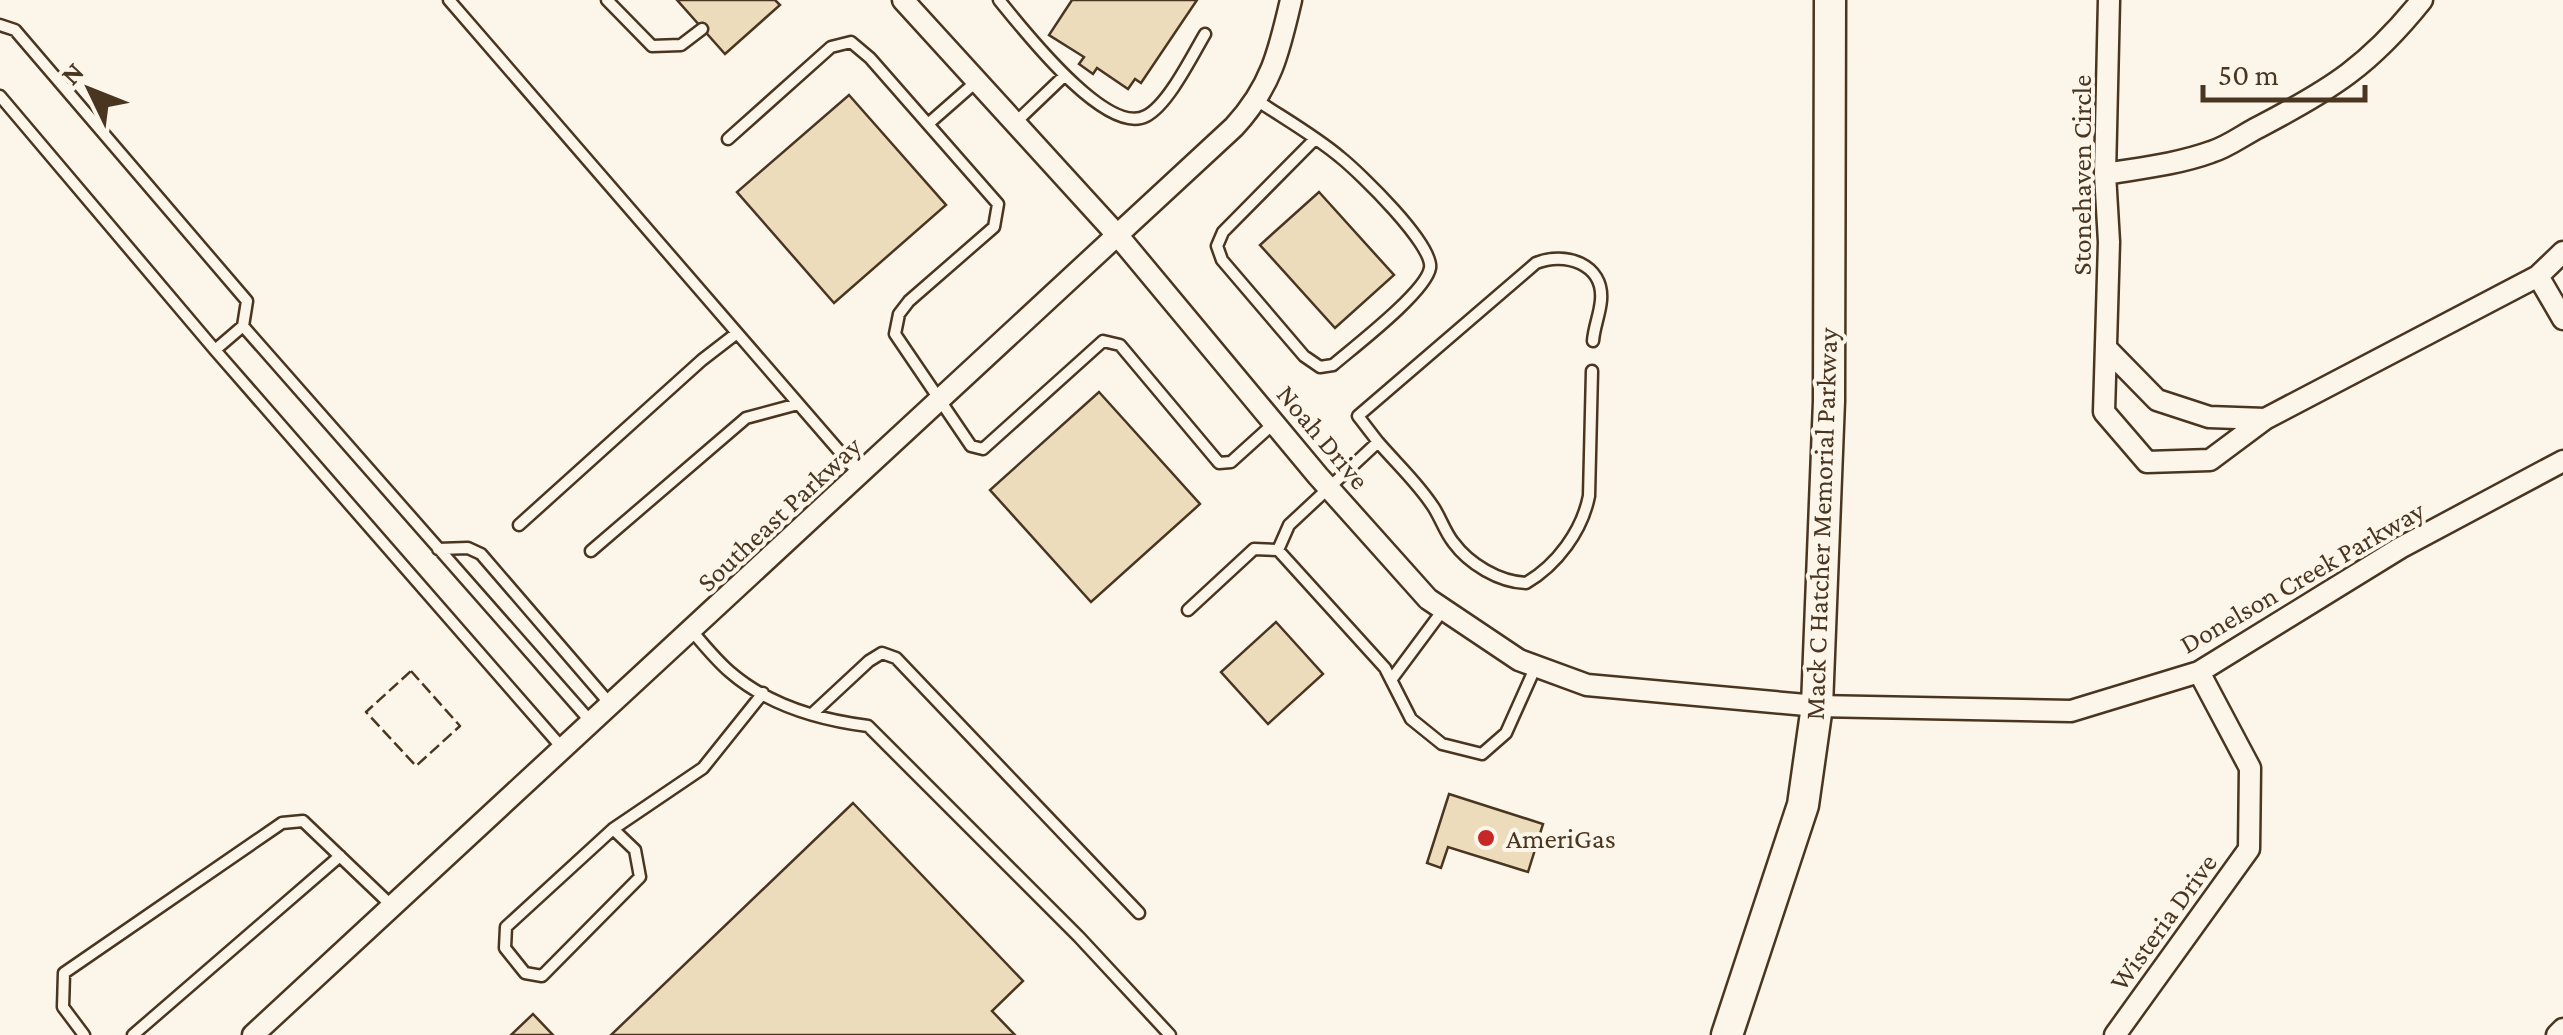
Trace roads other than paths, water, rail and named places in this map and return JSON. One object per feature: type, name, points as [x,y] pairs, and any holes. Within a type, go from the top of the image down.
[{"type":"main road","name":"Mack C Hatcher Memorial Parkway","points":[[1728,1035],[1804,805],[1817,706],[1829,401],[1830,0]]},
{"type":"street","name":"Southeast Parkway","points":[[254,1035],[1119,237],[1258,100],[1280,50],[1291,0]]},
{"type":"street","name":"Stonehaven Circle","points":[[2109,0],[2105,174],[2108,350],[2104,412],[2146,462],[2210,460],[2265,419],[2538,276],[2563,252]]},
{"type":"street","points":[[2105,174],[2214,152],[2298,106],[2351,74],[2389,41],[2422,0]]},
{"type":"street","name":"Noah Drive","points":[[906,1],[1119,237],[1328,487],[1428,599],[1519,660],[1587,685],[1817,706]]},
{"type":"street","points":[[2538,276],[2563,318]]},
{"type":"street","name":"Stonehaven Circle","points":[[2108,350],[2157,400],[2209,417],[2265,419]]},
{"type":"street","name":"Donelson Creek Parkway","points":[[1817,706],[2072,711],[2199,672],[2400,548],[2563,460]]},
{"type":"street","name":"Wisteria Drive","points":[[2115,1035],[2249,849],[2250,768],[2199,672]]},
{"type":"street","points":[[2556,1035],[2563,1029]]},
{"type":"lane","points":[[448,0],[860,476]]},
{"type":"lane","points":[[607,0],[652,46],[680,45],[702,28]]},
{"type":"lane","points":[[999,0],[1063,76],[1124,118],[1136,120],[1150,114],[1162,101],[1206,34]]},
{"type":"lane","points":[[0,25],[14,30],[247,301],[243,326],[215,350]]},
{"type":"lane","points":[[728,140],[831,47],[850,42],[870,58],[998,204],[994,226],[908,301],[898,314],[894,334],[971,446],[982,449],[1103,341],[1120,345],[1220,463],[1231,462],[1274,423]]},
{"type":"lane","points":[[1015,123],[1063,76]]},
{"type":"lane","points":[[928,124],[977,82]]},
{"type":"lane","points":[[0,96],[215,350],[564,750]]},
{"type":"lane","points":[[1258,100],[1338,155],[1372,187],[1426,249],[1431,264],[1426,281],[1333,366],[1320,366],[1304,356],[1222,260],[1217,246],[1223,232],[1314,140]]},
{"type":"lane","points":[[1592,371],[1586,514],[1562,551],[1526,583],[1513,583],[1490,573],[1467,557],[1455,545],[1434,508],[1358,416],[1536,262],[1552,256],[1586,267],[1599,281],[1602,298],[1593,341]]},
{"type":"lane","points":[[243,326],[592,724]]},
{"type":"lane","points":[[518,525],[737,333]]},
{"type":"lane","points":[[591,551],[746,418],[798,404]]},
{"type":"lane","points":[[1278,550],[1289,525],[1378,442]]},
{"type":"lane","points":[[438,548],[468,548],[481,554],[612,706]]},
{"type":"lane","points":[[1188,610],[1254,549],[1278,550],[1384,668],[1411,719],[1442,744],[1482,754],[1506,732],[1536,666]]},
{"type":"lane","points":[[1391,680],[1444,610]]},
{"type":"lane","points":[[692,631],[730,672],[762,694],[831,722],[868,726],[1170,1035]]},
{"type":"lane","points":[[812,714],[869,661],[882,654],[896,658],[1139,913]]},
{"type":"lane","points":[[613,829],[635,850],[640,877],[542,976],[525,972],[506,948],[506,927],[613,829],[703,768],[762,694]]},
{"type":"lane","points":[[84,1035],[63,1007],[64,973],[282,823],[303,820],[394,907]]},
{"type":"lane","points":[[132,1035],[340,856]]},
{"type":"place","name":"AmeriGas","points":[[1486,838]]}]
